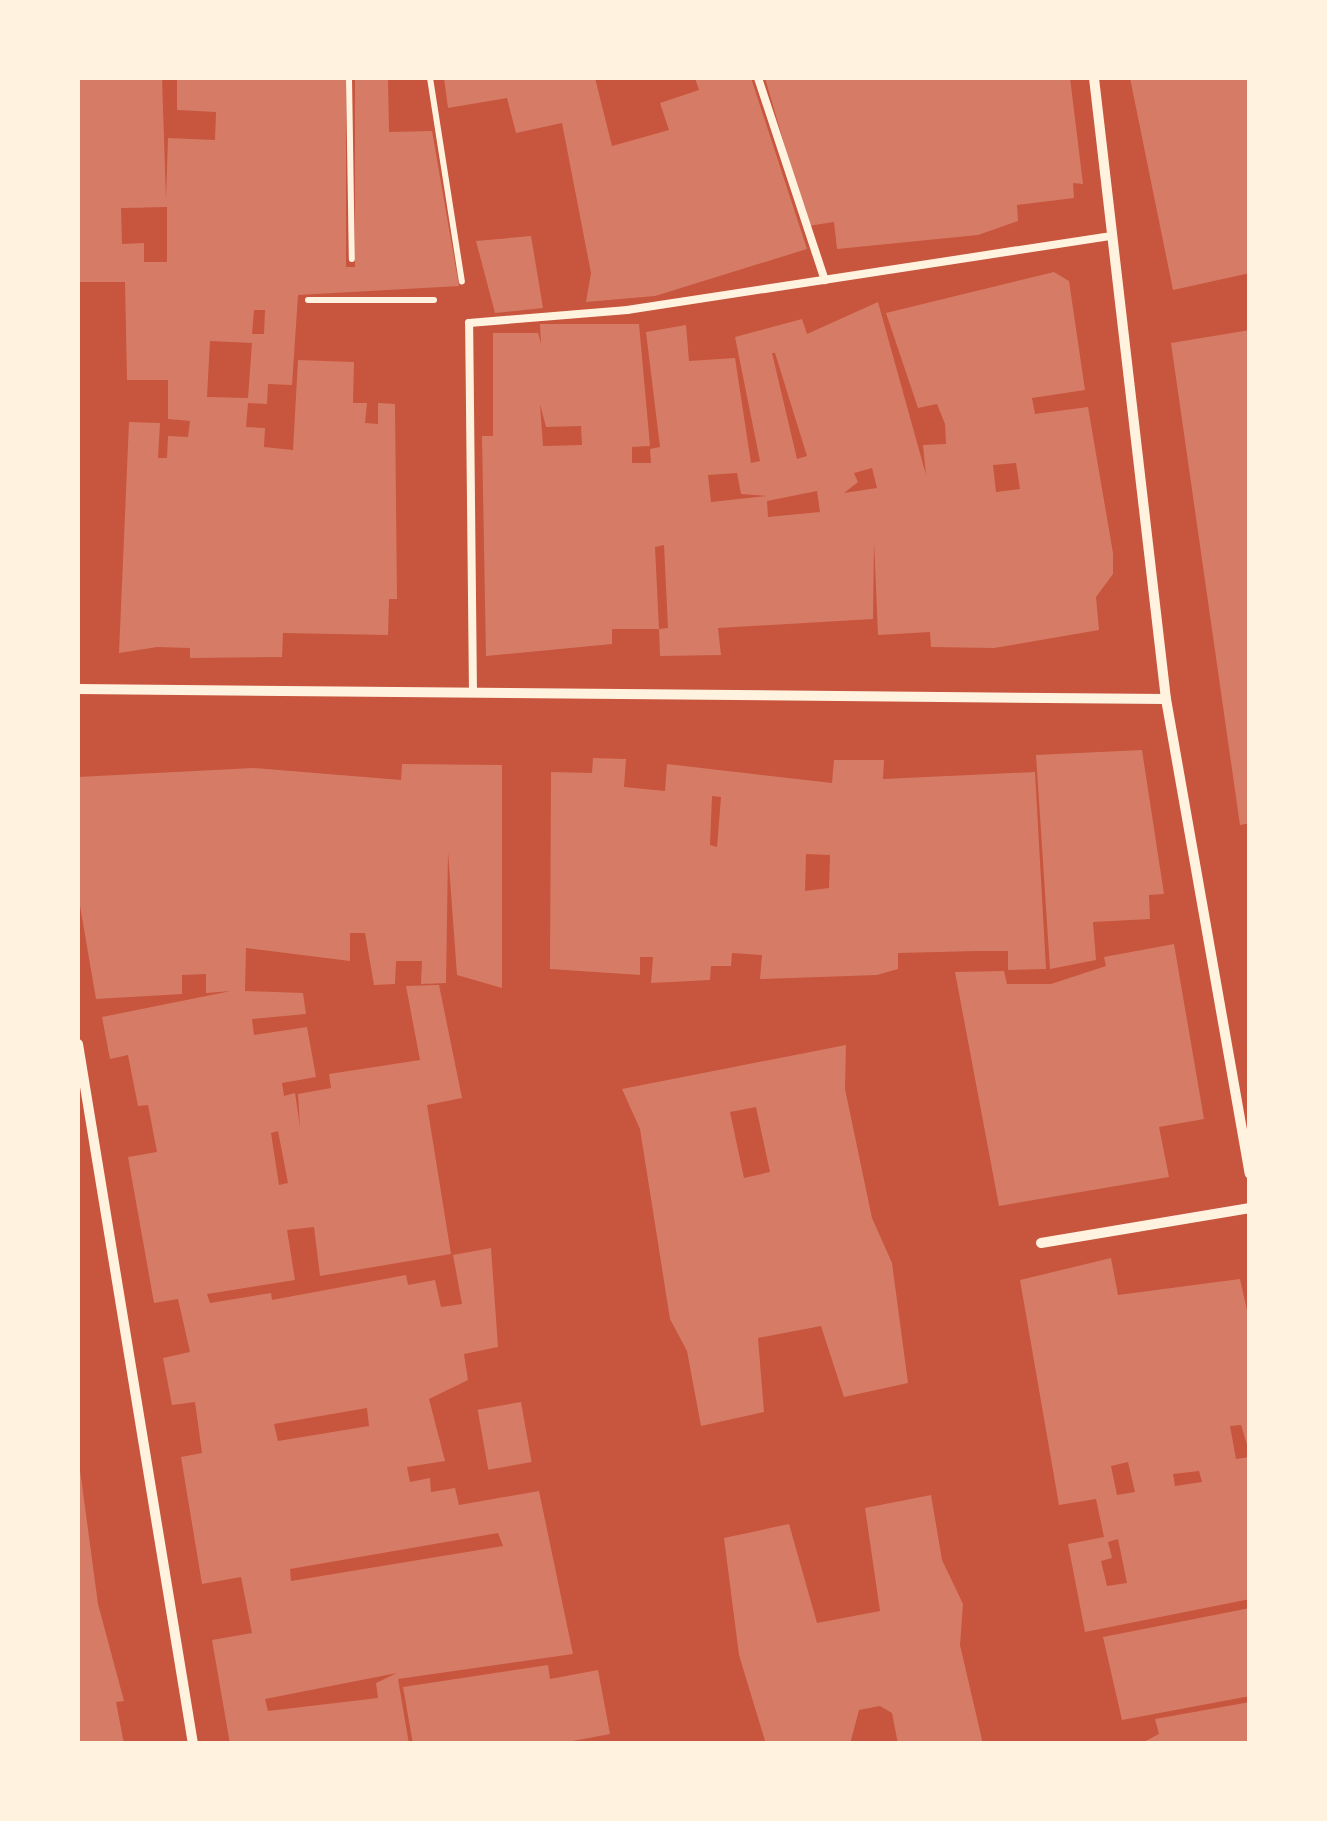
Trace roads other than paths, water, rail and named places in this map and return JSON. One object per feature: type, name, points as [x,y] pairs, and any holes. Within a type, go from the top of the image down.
[{"type":"street","points":[[1094,78],[1108,236],[1166,699],[1250,1174]]},
{"type":"street","points":[[78,690],[1166,699]]},
{"type":"street","points":[[78,1044],[193,1744]]},
{"type":"street","points":[[1041,1243],[1250,1208]]},
{"type":"lane","points":[[758,78],[825,280]]},
{"type":"lane","points":[[473,693],[469,323],[825,280],[1108,236]]}]
